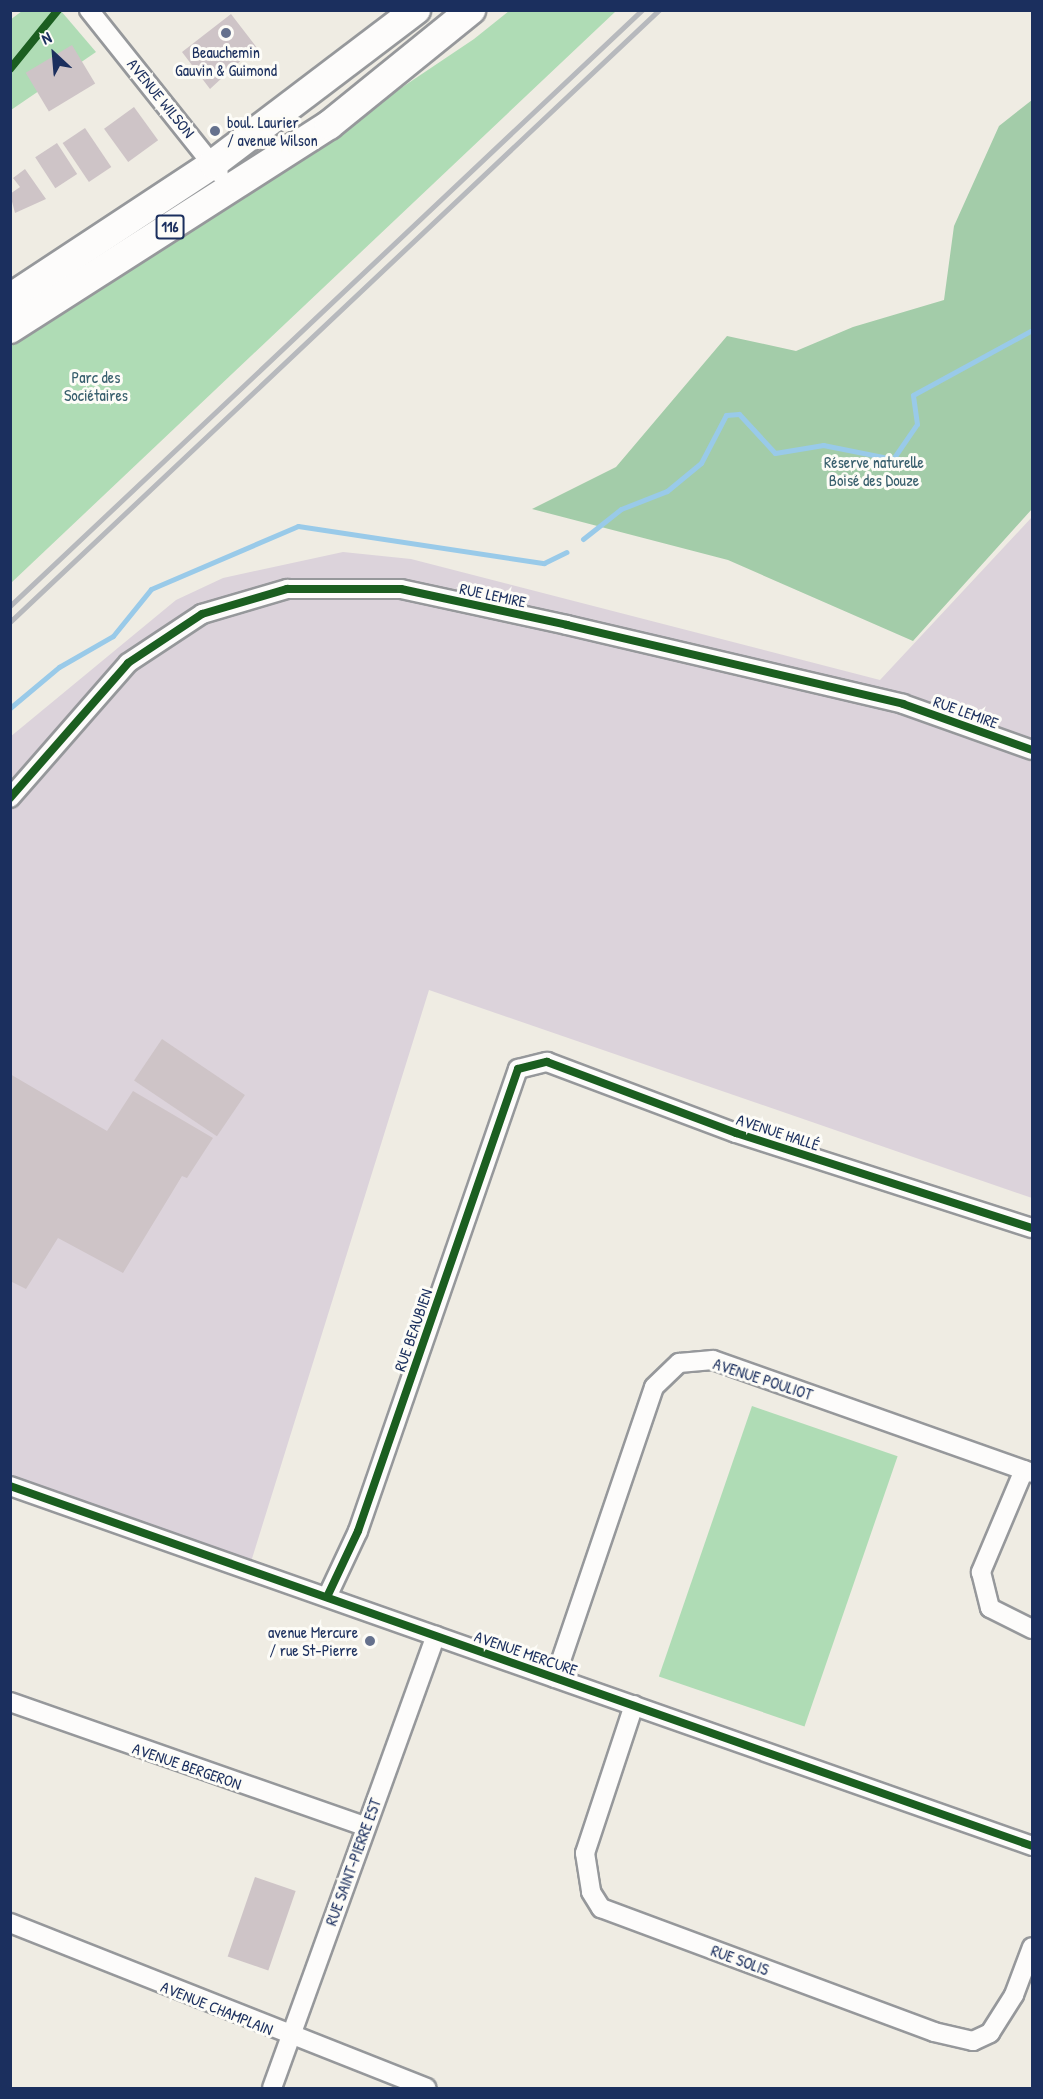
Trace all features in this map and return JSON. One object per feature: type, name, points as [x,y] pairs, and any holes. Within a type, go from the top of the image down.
[{"type":"main road","name":"116","points":[[10,298],[213,164],[416,10]]},
{"type":"main road","name":"116","points":[[10,329],[329,125],[471,10]]},
{"type":"street","name":"AVENUE WILSON","points":[[89,10],[213,164],[230,189]]},
{"type":"street","name":"RUE LEMIRE","points":[[10,798],[128,663],[202,614],[287,589],[401,589],[501,610],[903,704],[1032,750]]},
{"type":"street","name":"AVENUE HALLÉ","points":[[518,1069],[547,1062],[736,1132],[1032,1228]]},
{"type":"street","name":"RUE BEAUBIEN","points":[[327,1597],[358,1531],[518,1069]]},
{"type":"street","name":"AVENUE POULIOT","points":[[555,1678],[654,1387],[679,1363],[712,1360],[1028,1472]]},
{"type":"street","points":[[1028,1472],[981,1572],[990,1608],[1032,1629]]},
{"type":"street","name":"AVENUE MERCURE","points":[[10,1486],[1032,1845]]},
{"type":"street","name":"RUE SAINT-PIERRE EST","points":[[272,2088],[365,1826],[436,1636]]},
{"type":"street","name":"AVENUE BERGERON","points":[[10,1702],[365,1826]]},
{"type":"street","name":"RUE SOLIS","points":[[634,1706],[585,1853],[591,1892],[601,1908],[934,2032],[973,2041],[990,2033],[1014,1995],[1032,1947]]},
{"type":"street","name":"AVENUE CHAMPLAIN","points":[[10,1923],[290,2038],[426,2088]]},
{"type":"shaded area","points":[[1032,517],[1032,1198],[429,990],[250,1565],[11,1481],[10,737],[176,600],[223,578],[343,552],[411,559],[880,680]]},
{"type":"green space","points":[[22,11],[61,11],[96,52],[11,110],[10,20]]},
{"type":"green space","name":"Parc des Sociétaires","points":[[509,11],[616,11],[11,583],[11,343],[52,314],[100,290],[474,39]]},
{"type":"green space","name":"Réserve naturelle Boisé des Douze","points":[[1032,100],[1032,509],[913,641],[728,560],[532,509],[616,467],[727,336],[796,351],[853,327],[944,300],[954,226],[999,126]]},
{"type":"green space","points":[[752,1406],[898,1456],[804,1727],[659,1676]]},
{"type":"building","name":"Beauchemin Gauvin & Guimond","points":[[231,14],[261,53],[252,59],[248,54],[210,89],[182,52]]},
{"type":"building","points":[[72,45],[95,84],[49,111],[26,73]]},
{"type":"building","points":[[134,107],[158,140],[128,162],[104,129]]},
{"type":"building","points":[[85,128],[111,167],[89,182],[63,143]]},
{"type":"building","points":[[57,143],[77,174],[55,188],[35,157]]},
{"type":"building","points":[[25,169],[46,199],[15,213],[10,194],[20,187],[13,178]]},
{"type":"building","points":[[162,1039],[245,1095],[217,1136],[134,1080]]},
{"type":"building","points":[[10,1074],[107,1131],[133,1091],[213,1138],[187,1178],[182,1176],[123,1273],[58,1238],[26,1289],[10,1281]]},
{"type":"building","points":[[255,1877],[296,1891],[268,1970],[228,1956]]},
{"type":"waterway","points":[[583,539],[621,509],[667,491],[701,463],[726,415],[739,414],[775,453],[823,445],[893,459],[917,424],[913,395],[1032,330]]},
{"type":"waterway","points":[[10,708],[59,667],[113,636],[151,589],[298,526],[544,563],[567,552]]},
{"type":"railway","points":[[10,606],[642,10]]},
{"type":"railway","points":[[10,622],[659,10]]},
{"type":"cycle path","points":[[10,69],[58,10]]},
{"type":"cycle path","points":[[10,798],[128,663],[202,614],[287,589],[401,589],[567,625],[903,704],[1032,750]]},
{"type":"cycle path","points":[[327,1597],[358,1531],[518,1069],[547,1062],[736,1133],[1032,1228]]},
{"type":"cycle path","points":[[10,1486],[1032,1846]]},
{"type":"place","name":"Beauchemin Gauvin & Guimond","points":[[226,33]]},
{"type":"place","name":"boul. Laurier / avenue Wilson","points":[[215,131]]},
{"type":"place","name":"avenue Mercure / rue St-Pierre","points":[[370,1641]]}]
